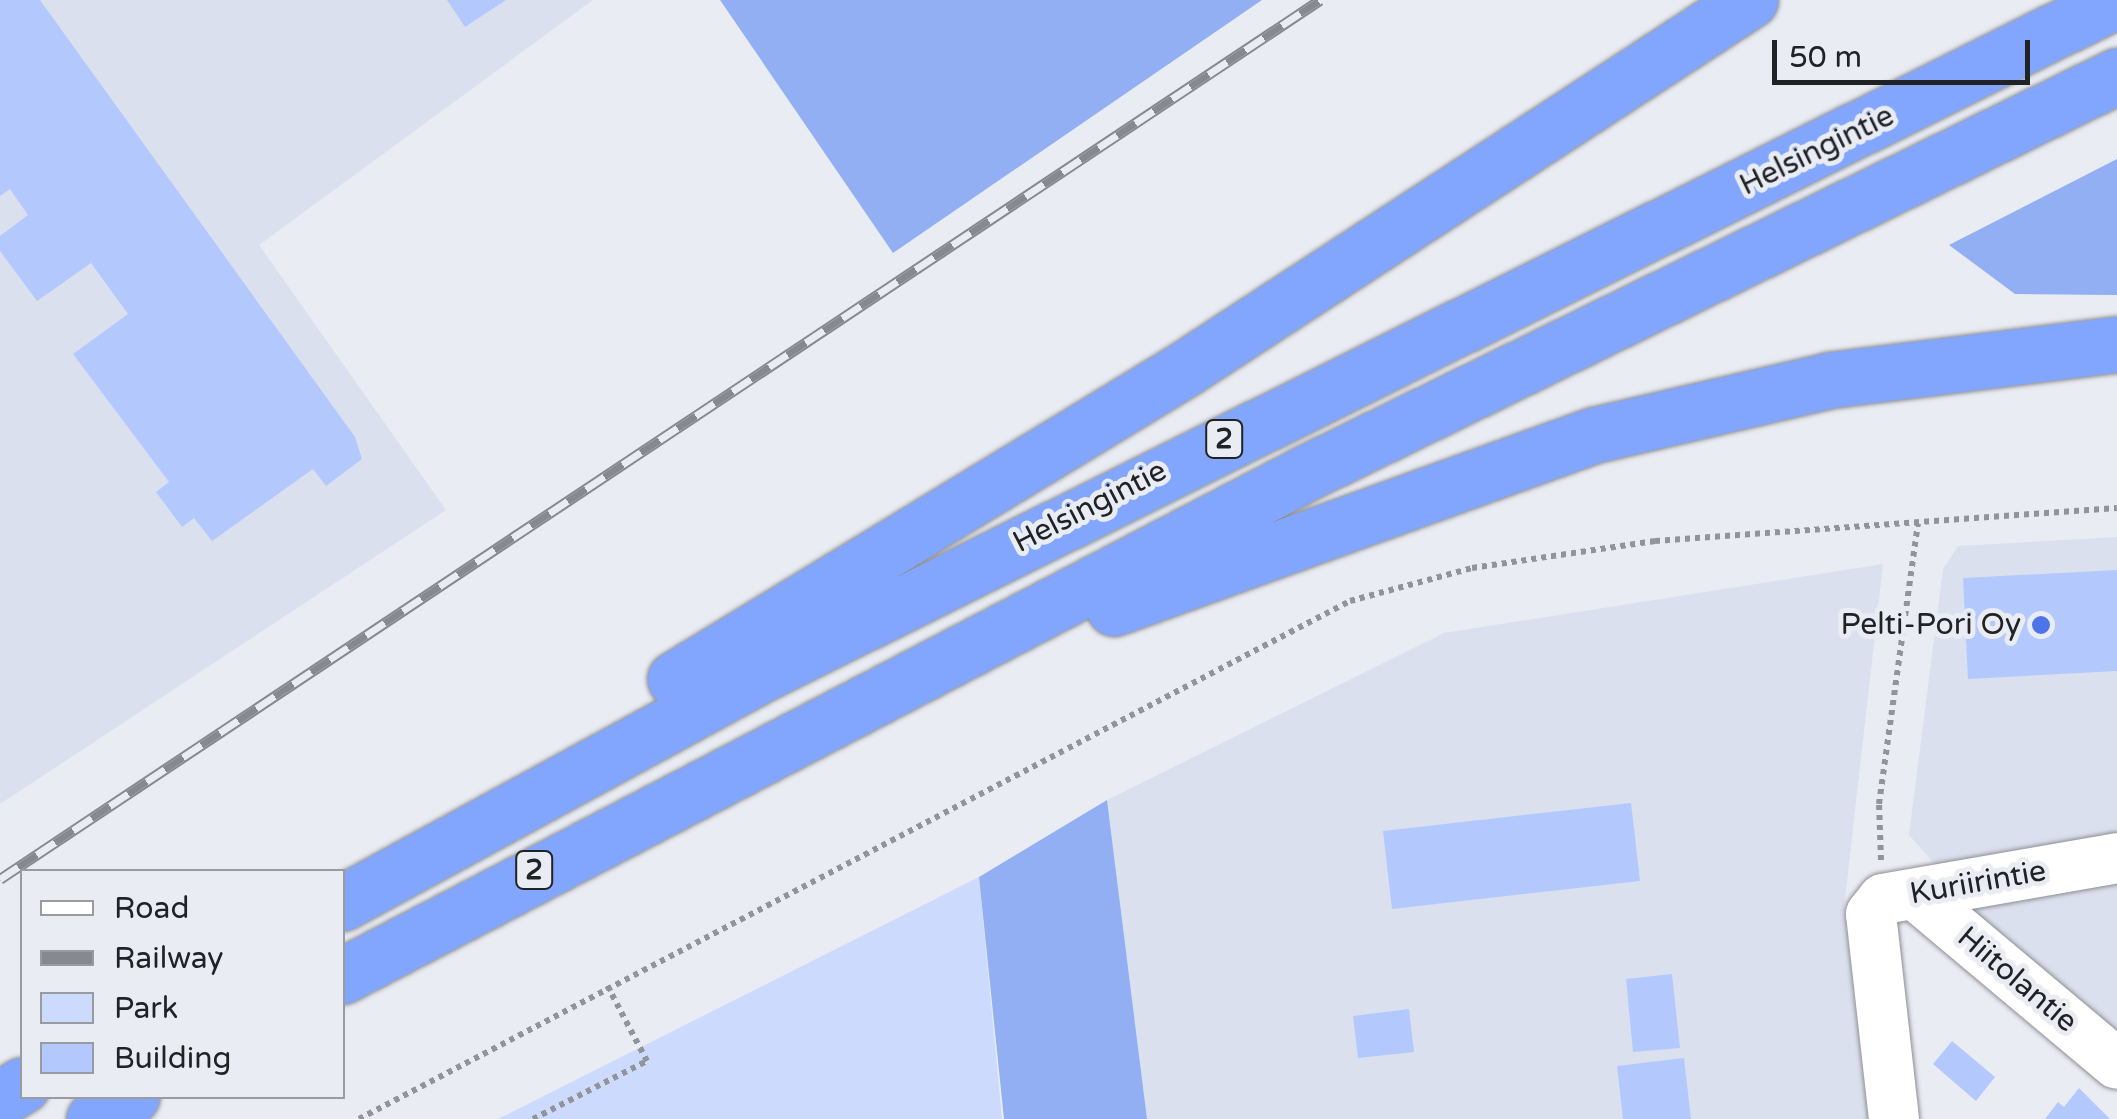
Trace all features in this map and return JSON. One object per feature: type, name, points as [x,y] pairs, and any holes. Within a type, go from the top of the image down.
[{"type":"highway","points":[[345,882],[1166,380],[1750,0]]},
{"type":"highway","name":"Helsingintie","points":[[345,901],[756,677],[2117,0]]},
{"type":"highway","name":"2","points":[[345,974],[728,768],[2117,76]]},
{"type":"highway","points":[[728,768],[947,688],[1196,573],[1594,435],[1830,380],[2117,344]]},
{"type":"highway","points":[[94,1119],[127,1099]]},
{"type":"street","name":"Kuriirintie","points":[[1894,1119],[1871,914],[1900,897],[2117,858]]},
{"type":"street","name":"Hiitolantie","points":[[1900,897],[2117,1064]]},
{"type":"path","points":[[359,1119],[607,985],[1008,786],[1350,600],[1472,568],[1655,541],[2117,508]]},
{"type":"path","points":[[1900,897],[1879,804],[1918,524]]},
{"type":"path","points":[[533,1119],[647,1060],[607,985]]},
{"type":"shaded area","points":[[0,0],[593,0],[259,245],[446,510],[0,804]]},
{"type":"shaded area","points":[[720,0],[1262,0],[893,253]]},
{"type":"shaded area","points":[[2117,159],[2117,295],[2015,294],[1949,245]]},
{"type":"shaded area","points":[[2117,537],[2117,1031],[1985,921],[1909,835],[1943,569],[1958,546]]},
{"type":"shaded area","points":[[1883,564],[1844,908],[1868,1119],[1147,1119],[1107,800],[1444,633]]},
{"type":"shaded area","points":[[1107,800],[1147,1119],[1004,1119],[979,877]]},
{"type":"green space","points":[[979,877],[1002,1119],[498,1119]]},
{"type":"building","points":[[0,0],[40,0],[355,437],[362,459],[326,486],[313,469],[212,541],[194,518],[182,527],[156,492],[169,482],[73,354],[128,314],[91,263],[37,301],[0,251],[0,236],[28,215],[10,189],[0,196]]},
{"type":"building","points":[[447,0],[506,0],[465,27]]},
{"type":"building","name":"Pelti-Pori Oy","points":[[2117,570],[2117,671],[1968,679],[1963,578]]},
{"type":"building","points":[[1631,803],[1640,881],[1392,909],[1383,831]]},
{"type":"building","points":[[1672,974],[1680,1048],[1633,1052],[1626,979]]},
{"type":"building","points":[[1409,1009],[1414,1052],[1358,1058],[1353,1016]]},
{"type":"building","points":[[1952,1041],[1995,1077],[1976,1101],[1933,1064]]},
{"type":"building","points":[[1684,1058],[1691,1119],[1623,1119],[1617,1066]]},
{"type":"building","points":[[2079,1088],[2110,1119],[2045,1119],[2058,1102],[2064,1107]]},
{"type":"railway","points":[[0,879],[1320,0]]},
{"type":"place","name":"Pelti-Pori Oy","points":[[2041,625]]}]
